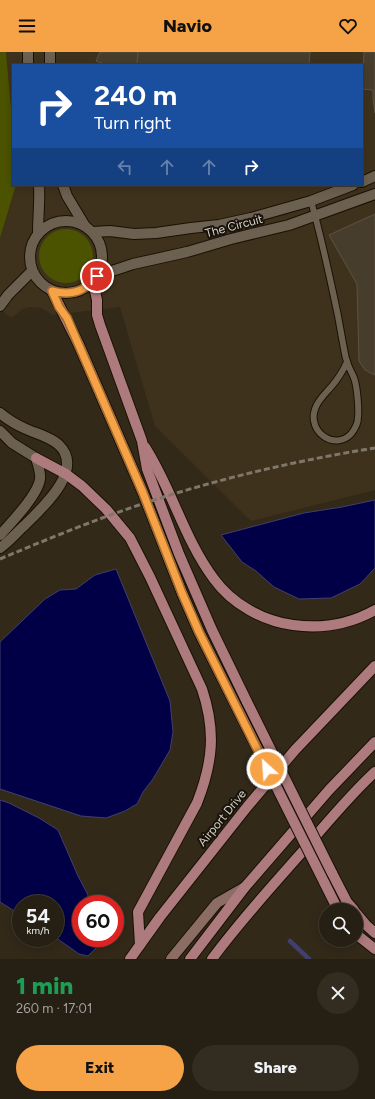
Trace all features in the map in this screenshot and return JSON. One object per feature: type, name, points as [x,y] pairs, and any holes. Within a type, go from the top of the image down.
[{"type":"main road","points":[[95,279],[97,315],[101,330],[142,442],[147,469],[179,554],[212,630],[348,903]]},
{"type":"main road","points":[[52,291],[79,345],[122,444],[199,632],[334,903]]},
{"type":"main road","points":[[142,442],[156,464],[194,546],[206,568],[214,580],[234,600],[246,608],[271,620],[298,626],[329,626],[342,623],[375,610]]},
{"type":"main road","points":[[36,458],[66,474],[82,486],[121,526],[130,538],[150,577],[202,689],[206,702],[211,737],[211,754],[204,787],[189,819],[138,912],[140,945]]},
{"type":"main road","name":"Airport Drive","points":[[130,959],[187,882],[247,807],[295,750],[375,666]]},
{"type":"main road","points":[[190,959],[245,887],[329,790],[375,742]]},
{"type":"main road","points":[[212,959],[269,890],[356,791],[375,772]]},
{"type":"main road","points":[[172,959],[217,903],[245,887]]},
{"type":"main road","points":[[363,921],[375,933]]},
{"type":"main road","points":[[363,940],[375,949]]},
{"type":"street","points":[[28,52],[28,64]]},
{"type":"street","points":[[50,52],[50,64]]},
{"type":"street","points":[[363,182],[375,176]]},
{"type":"street","points":[[38,234],[39,186]]},
{"type":"street","points":[[63,186],[67,196],[89,229],[100,242],[102,265],[95,279],[84,288],[74,292],[63,293],[52,291],[44,286],[32,271],[30,261],[30,251],[38,234],[55,222],[66,220],[76,222],[89,229]]},
{"type":"street","name":"The Circuit","points":[[89,229],[134,234],[156,233],[219,225],[311,201],[350,186]]},
{"type":"street","name":"The Circuit","points":[[95,279],[133,264],[187,252],[227,240],[289,225],[375,194]]},
{"type":"street","points":[[0,306],[8,295],[32,271]]},
{"type":"street","points":[[0,413],[14,423],[47,437],[60,446],[65,454],[67,462],[66,474],[57,491],[0,548]]},
{"type":"street","points":[[0,431],[12,443],[36,458],[40,479],[37,488],[29,501],[0,535]]},
{"type":"lane","points":[[311,201],[316,216],[331,282],[347,362],[355,379],[358,417],[354,429],[348,436],[343,439],[328,439],[315,427],[313,416],[314,410],[319,401],[342,372],[347,362]]},
{"type":"shaded area","points":[[6,52],[375,52],[375,490],[251,521],[155,426],[120,307],[52,315],[41,308],[29,307],[23,309],[11,318],[0,309],[0,238],[16,186],[363,186],[363,64],[12,64],[12,119]]},
{"type":"shaded area","points":[[375,500],[375,568],[360,584],[331,598],[299,599],[274,587],[256,571],[242,562],[221,535],[304,513]]},
{"type":"shaded area","points":[[116,569],[170,701],[173,732],[170,750],[137,804],[125,811],[106,818],[81,816],[0,789],[0,642],[45,599],[60,590],[76,589],[95,575]]},
{"type":"shaded area","points":[[0,800],[39,818],[58,830],[88,895],[72,895],[72,947],[97,947],[88,956],[79,954],[64,943],[64,895],[12,895],[12,909],[0,902]]},
{"type":"green space","points":[[0,52],[6,52],[12,119],[12,186],[16,186],[0,238]]},
{"type":"green space","points":[[66,229],[76,231],[85,237],[91,246],[93,256],[91,266],[85,275],[76,281],[66,283],[56,281],[47,275],[41,266],[39,256],[41,246],[47,237],[56,231]]},
{"type":"building","points":[[100,52],[138,52],[137,64],[104,64],[96,61]]},
{"type":"building","points":[[138,52],[310,52],[309,64],[137,64]]},
{"type":"building","points":[[364,52],[375,52],[375,113],[373,90],[363,89]]},
{"type":"building","points":[[375,214],[375,375],[365,370],[359,361],[357,284],[329,235]]},
{"type":"waterway","points":[[290,941],[309,959]]},
{"type":"railway","points":[[0,559],[101,518],[180,492],[244,474],[375,448]]},
{"type":"route","points":[[97,276],[93,282],[74,292],[63,293],[52,291],[59,307],[67,318],[143,493],[168,560],[199,632],[267,769]]}]
